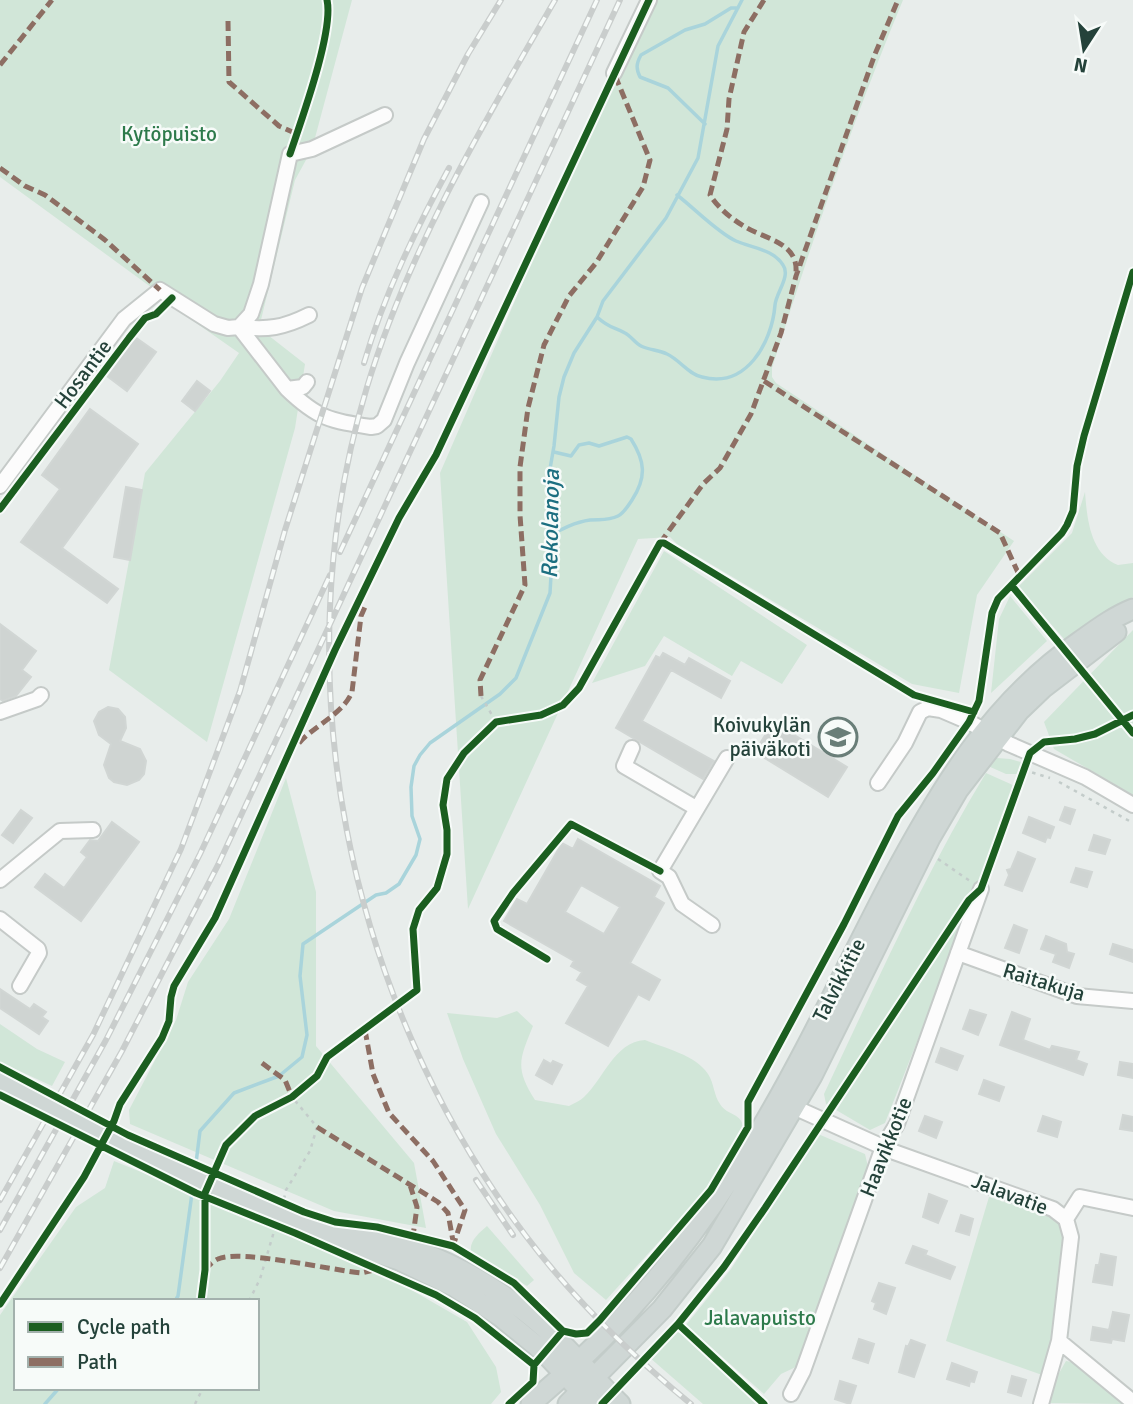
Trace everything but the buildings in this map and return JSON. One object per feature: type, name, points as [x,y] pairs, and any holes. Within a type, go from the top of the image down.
[{"type":"main road","name":"Talvikkitie","points":[[584,1394],[662,1309],[712,1246],[937,824],[990,735],[1030,681],[1057,657],[1120,614],[1133,609]]},
{"type":"main road","name":"Talvikkitie","points":[[990,735],[1043,688],[1133,618]]},
{"type":"main road","points":[[1,1082],[177,1171],[284,1221],[329,1232],[370,1251],[399,1260],[455,1287],[500,1317],[544,1352],[571,1367],[584,1394],[620,1404]]},
{"type":"main road","name":"Talvikkitie","points":[[531,1404],[634,1304],[719,1197],[786,1104]]},
{"type":"street","points":[[614,73],[649,0]]},
{"type":"street","points":[[239,327],[251,314],[261,284],[290,155],[312,149],[385,115]]},
{"type":"street","points":[[239,327],[287,389],[305,406],[334,421],[377,426],[384,420],[439,277],[481,202]]},
{"type":"street","name":"Hosantie","points":[[0,486],[124,319],[160,290],[214,324],[228,328],[239,327]]},
{"type":"street","points":[[239,327],[259,329],[288,326],[309,315]]},
{"type":"street","points":[[287,389],[303,387],[307,382]]},
{"type":"street","points":[[0,712],[37,699],[41,695]]},
{"type":"street","points":[[878,783],[905,743],[920,712],[928,708],[941,710],[1085,778],[1133,805]]},
{"type":"street","points":[[632,748],[624,766],[696,808]]},
{"type":"street","points":[[712,925],[682,904],[669,877],[660,872],[727,758]]},
{"type":"street","points":[[0,880],[60,831],[93,830]]},
{"type":"street","name":"Haavikkotie","points":[[791,1394],[803,1371],[884,1147],[897,1124],[981,889]]},
{"type":"street","points":[[0,919],[38,949],[39,953],[20,986]]},
{"type":"street","name":"Raitakuja","points":[[958,953],[1077,996],[1133,1001]]},
{"type":"street","name":"Jalavatie","points":[[786,1104],[884,1147],[1053,1209],[1066,1219],[1071,1237],[1059,1341],[1041,1404]]},
{"type":"street","points":[[1066,1219],[1080,1197],[1133,1208]]},
{"type":"street","points":[[1059,1341],[1133,1402]]},
{"type":"path","points":[[481,696],[493,724],[507,720]]},
{"type":"path","points":[[1019,782],[1030,753]]},
{"type":"path","points":[[1024,770],[1076,789],[1133,823]]},
{"type":"path","points":[[937,858],[981,889]]},
{"type":"path","points":[[283,1101],[300,1090]]},
{"type":"path","points":[[250,1299],[284,1221],[281,1202],[310,1151],[317,1127],[292,1097]]},
{"type":"green space","name":"Kytöpuisto","points":[[0,0],[352,0],[312,149],[295,180],[259,328],[305,364],[295,428],[207,742],[109,670],[145,473],[220,381],[239,353],[0,177]]},
{"type":"green space","points":[[653,0],[903,0],[833,182],[772,368],[772,377],[776,383],[1014,541],[977,595],[959,693],[912,684],[677,544],[670,537],[638,539],[468,909],[440,473],[577,158]]},
{"type":"green space","points":[[1085,492],[1092,534],[1101,553],[1118,565],[1133,563],[1133,597],[1094,618],[1065,640],[1018,587],[1072,533]]},
{"type":"green space","points":[[664,551],[807,645],[782,684],[741,661],[732,676],[664,636],[645,666],[592,683]]},
{"type":"green space","points":[[1010,596],[1047,641],[991,693],[999,619]]},
{"type":"green space","points":[[1133,630],[1133,795],[1054,749],[1044,722]]},
{"type":"green space","points":[[997,758],[1021,762],[1023,768],[1017,774],[1006,774],[988,766],[990,760]]},
{"type":"green space","points":[[986,773],[1015,786],[885,1123],[870,1130],[826,1104],[824,1094],[921,891]]},
{"type":"green space","points":[[286,778],[316,892],[316,1046],[414,1163],[426,1228],[334,1211],[130,1124],[129,1110],[176,1020],[188,982],[229,919]]},
{"type":"green space","points":[[517,1011],[533,1026],[521,1064],[524,1080],[535,1100],[569,1106],[577,1102],[591,1090],[617,1054],[634,1042],[645,1040],[688,1057],[703,1067],[720,1104],[743,1125],[743,1131],[705,1191],[606,1300],[574,1273],[540,1205],[496,1134],[463,1059],[447,1013],[497,1018]]},
{"type":"green space","points":[[0,1024],[37,1049],[65,1062],[52,1086],[0,1062]]},
{"type":"green space","name":"Jalavapuisto","points":[[818,1134],[865,1154],[868,1167],[800,1365],[781,1374],[764,1394],[686,1325],[731,1269]]},
{"type":"green space","points":[[114,1161],[363,1262],[467,1322],[496,1367],[501,1392],[491,1404],[0,1404],[0,1315],[76,1207],[105,1188]]},
{"type":"green space","points":[[989,1197],[1046,1215],[1061,1224],[1066,1240],[1045,1376],[946,1341]]},
{"type":"green space","points":[[487,1226],[534,1280],[527,1286],[471,1252],[473,1241]]},
{"type":"green space","points":[[677,1332],[683,1334],[761,1404],[703,1404],[649,1357]]},
{"type":"green space","points":[[1066,1361],[1076,1363],[1123,1404],[1050,1403],[1058,1375]]},
{"type":"waterway","name":"Rekolanoja","points":[[195,1171],[200,1131],[234,1093],[279,1076],[302,1057],[307,1035],[300,976],[303,944],[376,895],[386,893],[399,884],[416,855],[420,839],[412,816],[411,787],[414,766],[420,755],[430,743],[500,694],[516,678],[550,593],[551,575],[547,556],[552,513],[547,486],[564,377],[603,301],[666,218],[698,158],[718,46],[742,0]]},
{"type":"waterway","points":[[705,124],[668,88],[640,77],[638,61],[641,55],[685,30],[705,24],[731,8],[738,8]]},
{"type":"waterway","points":[[597,317],[627,334],[641,346],[667,354],[692,373],[702,377],[718,379],[732,376],[744,370],[762,348],[769,334],[776,300],[784,279],[783,265],[774,255],[729,237],[677,195]]},
{"type":"waterway","points":[[549,536],[579,522],[611,519],[620,515],[637,492],[642,476],[639,455],[631,439],[627,437],[599,446],[589,443],[579,445],[571,456],[554,452]]},
{"type":"waterway","name":"Rekolanoja","points":[[176,1299],[193,1186]]},
{"type":"waterway","name":"Rekolanoja","points":[[45,1404],[57,1390]]},
{"type":"railway","points":[[0,1200],[93,1035],[181,849],[240,691],[285,530],[362,288],[424,139],[468,54],[501,0]]},
{"type":"railway","points":[[555,0],[501,93],[426,237],[384,336],[367,387],[342,496],[330,607],[332,719],[347,830],[374,939],[413,1044],[464,1143],[526,1236],[563,1282],[625,1346],[691,1404]]},
{"type":"railway","points":[[340,552],[597,0]]},
{"type":"railway","points":[[0,1268],[122,1051],[218,865],[620,0]]},
{"type":"railway","points":[[364,363],[401,264],[449,168]]},
{"type":"railway","points":[[0,1230],[106,1040],[200,854],[330,575]]},
{"type":"railway","points":[[476,1180],[513,1235]]},
{"type":"marked path","points":[[0,65],[52,0]]},
{"type":"marked path","points":[[764,0],[744,32],[729,99],[727,129],[710,195],[722,209],[747,228],[786,248],[792,254],[796,272]]},
{"type":"marked path","points":[[660,543],[703,484],[720,468],[751,414],[781,333],[796,276],[875,54],[898,0]]},
{"type":"marked path","points":[[228,21],[229,82],[279,126],[297,134]]},
{"type":"marked path","points":[[481,696],[480,680],[525,585],[520,467],[528,408],[544,345],[569,296],[596,263],[643,187],[650,160],[614,73]]},
{"type":"marked path","points":[[0,168],[25,186],[45,195],[105,240],[160,290]]},
{"type":"marked path","points":[[764,381],[1000,533],[1020,577]]},
{"type":"marked path","points":[[299,743],[342,707],[352,692],[361,616],[365,607]]},
{"type":"marked path","points":[[365,1030],[373,1074],[389,1113],[433,1161],[465,1210],[453,1246]]},
{"type":"marked path","points":[[262,1063],[285,1080],[292,1097]]},
{"type":"marked path","points":[[317,1127],[438,1202],[448,1213],[453,1241]]},
{"type":"marked path","points":[[410,1185],[417,1207],[413,1236]]},
{"type":"marked path","points":[[205,1270],[218,1259],[229,1257],[286,1261],[361,1273],[374,1270]]},
{"type":"cycle path","points":[[290,154],[321,54],[326,32],[327,0]]},
{"type":"cycle path","points":[[0,1304],[84,1177],[114,1121],[120,1104],[162,1038],[169,1021],[174,986],[215,918],[335,650],[399,518],[436,455],[649,0]]},
{"type":"cycle path","points":[[0,1067],[128,1135],[304,1212],[335,1222],[377,1227],[453,1246],[514,1283],[563,1331],[587,1333],[711,1190],[748,1127],[748,1102],[844,924],[898,816],[969,722],[979,701],[992,613],[998,599],[1062,533],[1073,511],[1077,466],[1084,436],[1133,272]]},
{"type":"cycle path","points":[[0,509],[145,318],[156,314],[172,298]]},
{"type":"cycle path","points":[[201,1299],[205,1270],[205,1193],[226,1145],[255,1116],[292,1097],[317,1076],[327,1057],[417,990],[413,929],[419,910],[437,888],[447,854],[443,805],[447,779],[464,753],[496,722],[541,715],[563,705],[579,688],[660,543],[914,695],[974,712]]},
{"type":"cycle path","points":[[1012,586],[1133,733]]},
{"type":"cycle path","points":[[602,1404],[678,1324],[724,1267],[969,900],[981,889],[1030,753],[1044,742],[1095,734],[1133,715]]},
{"type":"cycle path","points":[[547,959],[497,929],[494,921],[513,893],[571,824],[660,871]]},
{"type":"cycle path","points":[[0,1095],[196,1193],[436,1295],[475,1318],[534,1365]]},
{"type":"cycle path","points":[[678,1324],[764,1404]]},
{"type":"cycle path","points":[[509,1404],[533,1382],[534,1365],[563,1331]]},
{"type":"place","name":"Koivukylän päiväkoti","points":[[838,737]]}]
